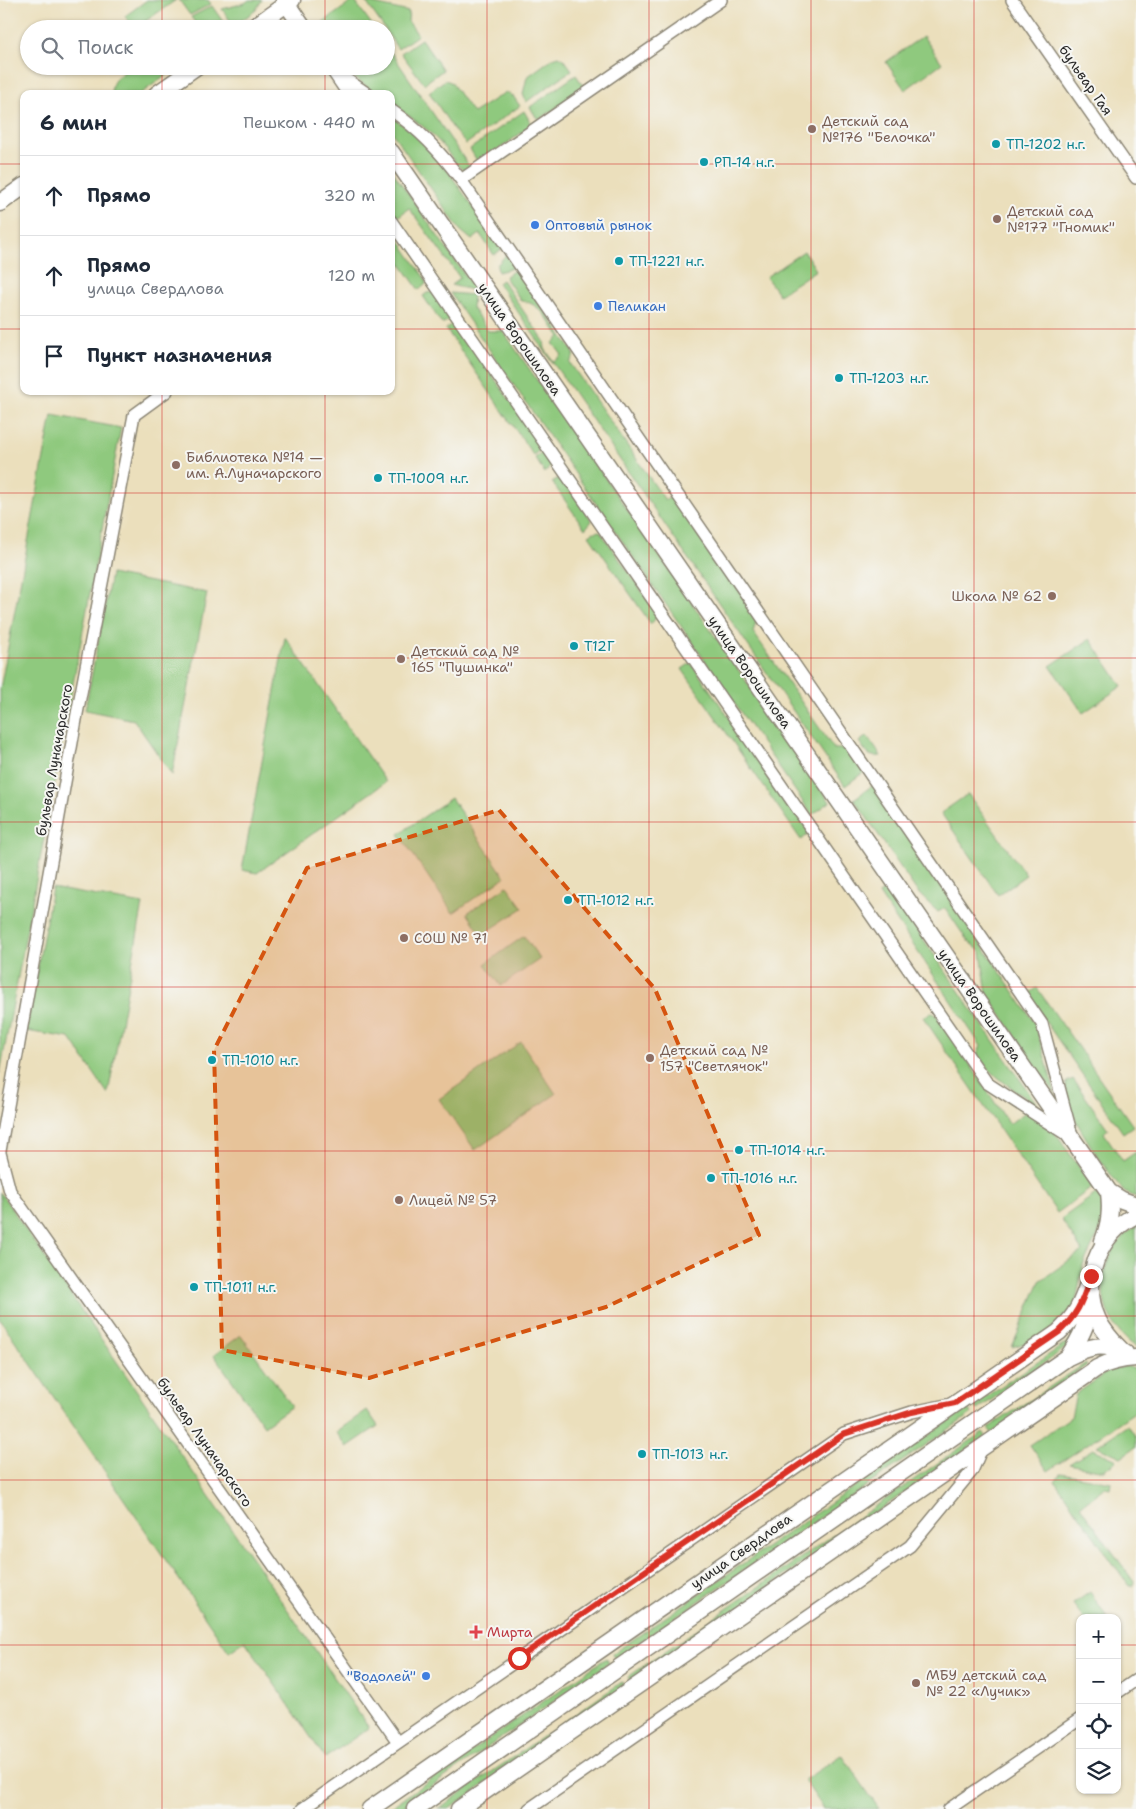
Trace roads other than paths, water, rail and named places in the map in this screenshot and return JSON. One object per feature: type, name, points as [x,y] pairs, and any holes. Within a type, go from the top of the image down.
[{"type":"main road","points":[[263,20],[288,1],[299,20]]},
{"type":"main road","points":[[163,90],[184,75]]},
{"type":"main road","points":[[337,75],[348,90]]},
{"type":"main road","name":"улица Ворошилова","points":[[395,158],[1109,1192]]},
{"type":"main road","points":[[0,203],[20,189]]},
{"type":"main road","points":[[1109,1192],[1122,1200],[1136,1204]]},
{"type":"main road","name":"улица Свердлова","points":[[370,1809],[1059,1332],[1072,1321],[1080,1307],[1109,1226],[1111,1210],[1109,1192]]},
{"type":"main road","points":[[1101,1248],[1116,1229],[1136,1215]]},
{"type":"main road","points":[[1091,1276],[1092,1298],[1098,1320],[1111,1340],[1132,1357]]},
{"type":"main road","name":"улица Свердлова","points":[[1068,1356],[1084,1330],[1090,1315],[1092,1298]]},
{"type":"main road","name":"улица Свердлова","points":[[415,1809],[1068,1356],[1088,1348],[1108,1346],[1132,1357]]},
{"type":"main road","points":[[458,1809],[1097,1368],[1109,1362],[1132,1357]]},
{"type":"street","points":[[461,180],[721,0]]},
{"type":"street","name":"бульвар Гая","points":[[1012,0],[1136,178]]},
{"type":"street","points":[[335,75],[340,90]]},
{"type":"street","points":[[341,75],[362,90]]},
{"type":"street","points":[[395,113],[429,140],[461,180],[1042,1024],[1073,1139]]},
{"type":"street","points":[[395,230],[987,1083],[1073,1139]]},
{"type":"street","name":"бульвар Луначарского","points":[[162,395],[134,415],[77,714],[0,1152],[10,1191],[398,1742]]},
{"type":"street","points":[[302,1809],[844,1434],[912,1412],[955,1403]]},
{"type":"street","points":[[529,1809],[910,1546],[972,1470],[982,1447]]},
{"type":"street","points":[[1121,1690],[1136,1680]]},
{"type":"street","points":[[949,1809],[1076,1722]]},
{"type":"place","name":"Детский сад №176 \"Белочка\"","points":[[812,129]]},
{"type":"place","name":"ТП-1202 н.г.","points":[[996,144]]},
{"type":"place","name":"РП-14 н.г.","points":[[704,162]]},
{"type":"place","name":"Детский сад №177 \"Гномик\"","points":[[997,219]]},
{"type":"place","name":"Оптовый рынок","points":[[535,225]]},
{"type":"place","name":"ТП-1221 н.г.","points":[[619,261]]},
{"type":"place","name":"Пеликан","points":[[598,306]]},
{"type":"place","name":"ТП-1203 н.г.","points":[[839,378]]},
{"type":"place","name":"Библиотека №14 — им. А.Луначарского","points":[[176,465]]},
{"type":"place","name":"ТП-1009 н.г.","points":[[378,478]]},
{"type":"place","name":"Школа № 62","points":[[1052,596]]},
{"type":"place","name":"T12Г","points":[[574,646]]},
{"type":"place","name":"Детский сад № 165 \"Пушинка\"","points":[[401,659]]},
{"type":"place","name":"ТП-1012 н.г.","points":[[568,900]]},
{"type":"place","name":"СОШ № 71","points":[[404,938]]},
{"type":"place","name":"Детский сад № 157 \"Светлячок\"","points":[[650,1058]]},
{"type":"place","name":"ТП-1010 н.г.","points":[[212,1060]]},
{"type":"place","name":"ТП-1014 н.г.","points":[[739,1150]]},
{"type":"place","name":"ТП-1016 н.г.","points":[[711,1178]]},
{"type":"place","name":"Лицей № 57","points":[[399,1200]]},
{"type":"place","name":"ТП-1011 н.г.","points":[[194,1287]]},
{"type":"place","name":"ТП-1013 н.г.","points":[[642,1454]]},
{"type":"place","name":"Мирта","points":[[476,1632]]},
{"type":"place","name":"\"Водолей\"","points":[[426,1676]]},
{"type":"place","name":"МБУ детский сад № 22 «Лучик»","points":[[916,1683]]}]
